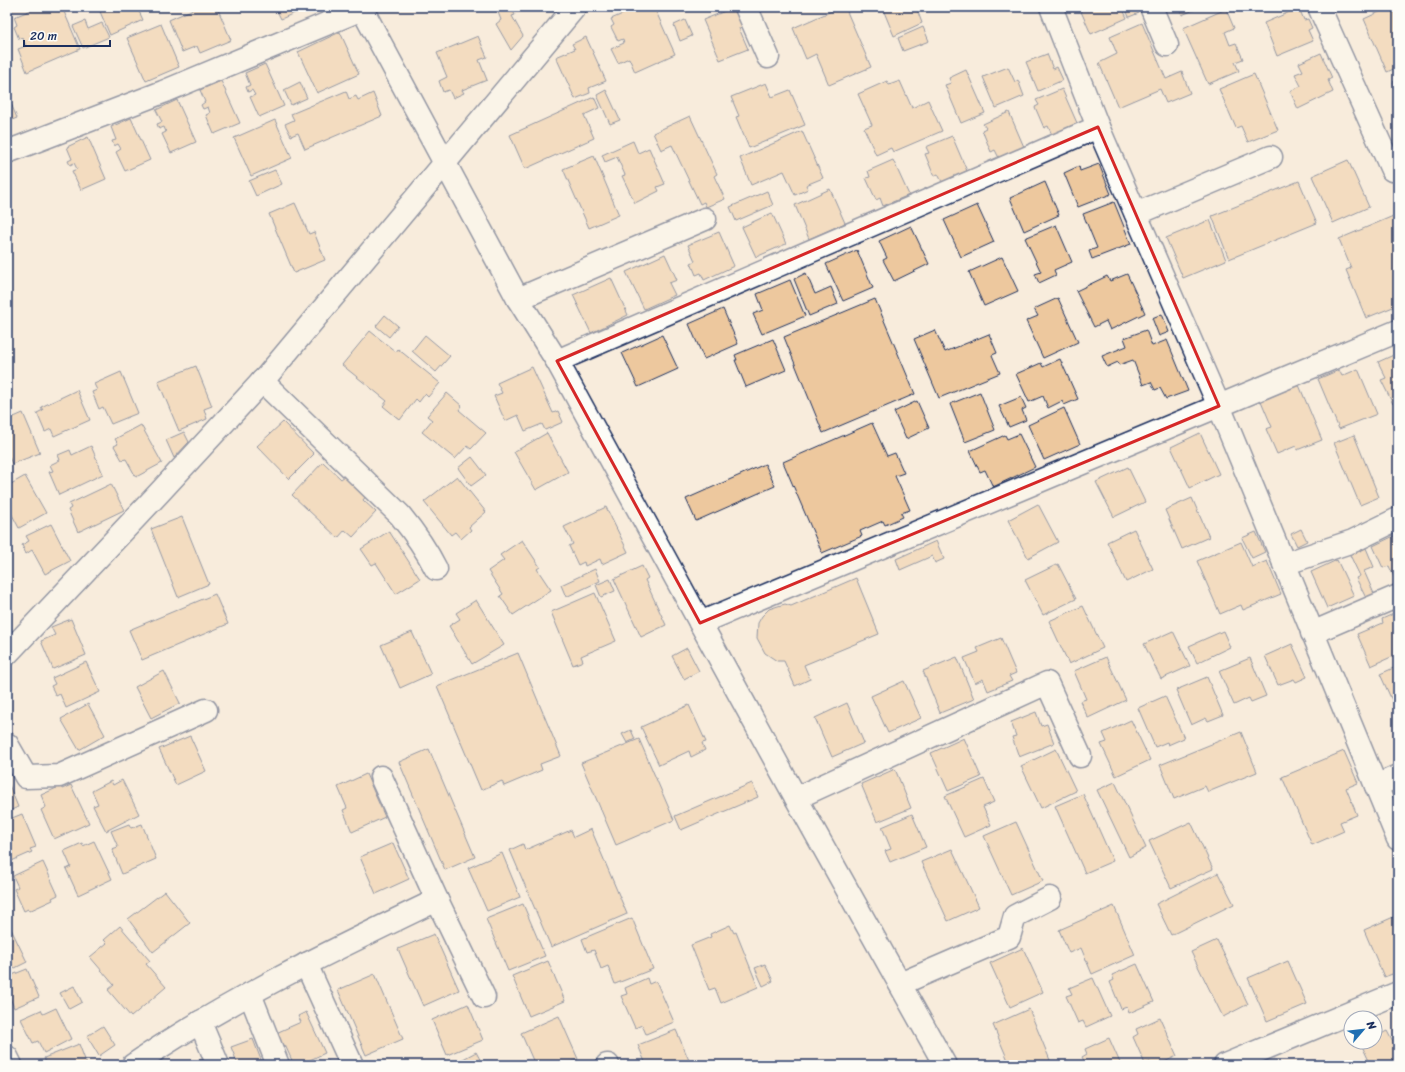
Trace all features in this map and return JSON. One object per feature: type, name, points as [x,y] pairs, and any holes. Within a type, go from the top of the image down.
[{"type":"street","points":[[7,654],[262,381],[575,7]]},
{"type":"street","points":[[746,7],[768,57]]},
{"type":"street","points":[[1051,7],[1098,127],[1219,406],[1398,839]]},
{"type":"street","points":[[1151,7],[1167,45]]},
{"type":"street","points":[[1319,7],[1392,170]]},
{"type":"street","points":[[7,152],[163,92],[361,8],[518,300],[557,361],[796,798],[945,1065]]},
{"type":"street","points":[[557,361],[1098,127]]},
{"type":"street","points":[[1136,214],[1271,157]]},
{"type":"street","points":[[518,300],[705,220]]},
{"type":"street","points":[[700,623],[1398,331]]},
{"type":"street","points":[[262,381],[400,515],[416,536],[436,569]]},
{"type":"street","points":[[1284,564],[1353,540],[1398,520]]},
{"type":"street","points":[[1312,633],[1398,596]]},
{"type":"street","points":[[796,798],[1047,684],[1080,756]]},
{"type":"street","points":[[7,744],[26,777],[59,776],[206,710]]},
{"type":"street","points":[[1376,786],[1398,776]]},
{"type":"street","points":[[381,777],[437,900],[484,997]]},
{"type":"street","points":[[900,984],[1009,937],[1015,916],[1050,898]]},
{"type":"street","points":[[133,1065],[154,1059],[200,1022],[250,994],[306,964],[437,900]]},
{"type":"street","points":[[306,964],[352,1065]]},
{"type":"street","points":[[1225,1065],[1398,993]]},
{"type":"street","points":[[250,994],[278,1065]]},
{"type":"street","points":[[200,1022],[218,1065]]},
{"type":"street","points":[[7,1057],[11,1065]]},
{"type":"highlighted area","points":[[1098,127],[1219,406],[700,623],[557,361]]},
{"type":"building","points":[[39,7],[62,7],[80,49],[27,72],[18,49],[26,46],[23,38],[19,39],[14,27],[17,25],[14,17]]},
{"type":"building","points":[[98,7],[137,7],[143,20],[110,35]]},
{"type":"building","points":[[198,7],[217,7],[231,40],[200,53],[197,46],[182,52],[169,20]]},
{"type":"building","points":[[275,7],[308,7],[281,19]]},
{"type":"building","points":[[496,7],[511,7],[515,15],[512,16],[523,36],[511,50],[496,24],[501,20]]},
{"type":"building","points":[[639,7],[654,7],[675,54],[635,72],[629,58],[618,63],[611,49],[624,43],[623,39],[618,41],[611,27],[614,25],[611,19]]},
{"type":"building","points":[[735,7],[743,27],[739,28],[748,49],[720,60],[703,20]]},
{"type":"building","points":[[841,7],[845,7],[871,67],[829,85],[816,54],[806,59],[793,28]]},
{"type":"building","points":[[882,7],[916,7],[922,23],[894,36]]},
{"type":"building","points":[[1001,7],[1011,7],[1002,10]]},
{"type":"building","points":[[1079,7],[1122,7],[1127,18],[1091,34]]},
{"type":"building","points":[[1125,7],[1136,7],[1139,13],[1129,17]]},
{"type":"building","points":[[1179,7],[1201,7],[1182,15]]},
{"type":"building","points":[[1390,7],[1398,7],[1398,67],[1387,72],[1364,19]]},
{"type":"building","points":[[1299,8],[1304,20],[1308,19],[1312,28],[1308,30],[1313,41],[1277,56],[1264,23]]},
{"type":"building","points":[[1226,9],[1234,28],[1225,32],[1230,45],[1236,43],[1243,59],[1235,62],[1239,71],[1208,84],[1183,28]]},
{"type":"building","points":[[685,20],[692,36],[680,41],[674,25]]},
{"type":"building","points":[[85,21],[88,29],[102,23],[109,37],[83,48],[73,26]]},
{"type":"building","points":[[1142,23],[1166,79],[1182,72],[1190,93],[1166,103],[1160,89],[1118,107],[1099,63],[1117,54],[1110,37]]},
{"type":"building","points":[[161,24],[179,67],[146,81],[127,38]]},
{"type":"building","points":[[923,27],[929,41],[903,51],[898,38]]},
{"type":"building","points":[[340,32],[359,74],[317,93],[298,52]]},
{"type":"building","points":[[478,36],[487,57],[479,60],[487,80],[462,90],[464,93],[453,98],[449,90],[443,92],[439,81],[447,77],[437,53]]},
{"type":"building","points":[[586,37],[606,81],[589,88],[590,93],[575,99],[556,57],[575,49],[572,44]]},
{"type":"building","points":[[1321,53],[1332,78],[1328,80],[1333,92],[1298,109],[1290,91],[1301,86],[1295,74],[1303,71],[1299,63]]},
{"type":"building","points":[[1047,54],[1053,69],[1057,67],[1063,80],[1038,91],[1026,62]]},
{"type":"building","points":[[265,64],[284,106],[259,117],[250,97],[255,95],[252,90],[248,92],[246,87],[250,85],[245,73]]},
{"type":"building","points":[[1008,67],[1015,82],[1018,80],[1024,96],[996,108],[983,77]]},
{"type":"building","points":[[966,70],[985,113],[961,123],[945,85],[951,83],[949,78]]},
{"type":"building","points":[[1254,74],[1278,130],[1248,142],[1241,126],[1236,128],[1219,89]]},
{"type":"building","points":[[1398,79],[1398,94],[1393,82]]},
{"type":"building","points":[[221,81],[240,123],[214,134],[206,115],[210,113],[208,107],[203,109],[201,105],[205,102],[200,90]]},
{"type":"building","points":[[887,81],[889,85],[900,81],[912,108],[928,100],[942,131],[893,152],[891,148],[876,155],[864,128],[872,125],[858,94]]},
{"type":"building","points":[[300,82],[307,98],[291,105],[284,90]]},
{"type":"building","points":[[766,83],[772,97],[790,90],[805,125],[749,148],[736,117],[739,116],[731,97]]},
{"type":"building","points":[[1062,89],[1077,123],[1052,135],[1048,126],[1044,128],[1035,107],[1039,105],[1036,100]]},
{"type":"building","points":[[606,90],[620,120],[610,124],[597,95]]},
{"type":"building","points":[[346,91],[349,99],[356,96],[358,100],[373,93],[382,116],[305,149],[298,133],[291,136],[285,124],[294,120],[291,114]]},
{"type":"building","points":[[7,94],[17,118],[7,122]]},
{"type":"building","points":[[594,97],[599,108],[584,115],[594,138],[525,169],[510,135]]},
{"type":"building","points":[[177,100],[196,142],[171,153],[162,134],[166,132],[164,127],[159,129],[157,124],[162,122],[156,110]]},
{"type":"building","points":[[1009,112],[1024,147],[999,158],[995,150],[991,152],[982,130],[986,128],[983,124]]},
{"type":"building","points":[[690,116],[717,174],[714,176],[725,199],[706,207],[704,202],[700,204],[672,145],[661,150],[653,133]]},
{"type":"building","points":[[131,118],[150,160],[125,171],[116,152],[121,149],[118,144],[114,146],[112,141],[116,140],[111,127]]},
{"type":"building","points":[[275,120],[292,158],[251,176],[234,138]]},
{"type":"building","points":[[802,131],[823,178],[806,185],[808,189],[795,195],[784,171],[751,185],[740,158]]},
{"type":"building","points":[[952,136],[967,171],[942,182],[938,174],[934,176],[925,154],[929,153],[926,147]]},
{"type":"building","points":[[88,137],[106,179],[81,190],[72,171],[77,169],[74,163],[70,165],[68,161],[72,159],[67,147]]},
{"type":"building","points":[[633,141],[638,153],[649,148],[665,184],[657,187],[659,191],[635,203],[622,176],[625,175],[617,157],[605,162],[602,155]]},
{"type":"building","points":[[594,156],[619,215],[589,228],[563,169]]},
{"type":"building","points":[[893,160],[909,195],[883,206],[880,198],[876,200],[866,178],[870,177],[868,171]]},
{"type":"building","points":[[1348,160],[1369,207],[1333,223],[1312,176]]},
{"type":"building","points":[[1099,164],[1111,194],[1078,207],[1064,173],[1079,166],[1080,171]]},
{"type":"building","points":[[275,170],[282,184],[256,196],[249,181]]},
{"type":"building","points":[[1299,181],[1317,223],[1229,259],[1212,216]]},
{"type":"building","points":[[1045,182],[1059,215],[1024,231],[1010,198]]},
{"type":"building","points":[[830,189],[845,223],[809,239],[795,205]]},
{"type":"building","points":[[767,191],[773,205],[736,221],[730,207]]},
{"type":"building","points":[[1114,202],[1131,244],[1092,259],[1089,251],[1097,248],[1083,214]]},
{"type":"building","points":[[295,203],[309,234],[314,232],[325,260],[294,273],[269,214]]},
{"type":"building","points":[[977,205],[994,242],[961,257],[944,220]]},
{"type":"building","points":[[772,213],[786,244],[756,257],[742,227]]},
{"type":"building","points":[[1398,214],[1398,305],[1366,318],[1346,270],[1351,268],[1339,239]]},
{"type":"building","points":[[1210,220],[1226,260],[1183,278],[1166,238]]},
{"type":"building","points":[[1056,225],[1072,262],[1054,270],[1056,275],[1039,283],[1035,274],[1041,272],[1025,238]]},
{"type":"building","points":[[911,226],[929,264],[894,281],[883,260],[887,258],[879,241]]},
{"type":"building","points":[[719,232],[734,266],[704,280],[701,273],[696,275],[691,263],[695,261],[688,245]]},
{"type":"building","points":[[857,250],[873,288],[843,301],[826,264]]},
{"type":"building","points":[[665,254],[677,280],[669,283],[675,295],[644,309],[626,272]]},
{"type":"building","points":[[1002,257],[1018,291],[984,306],[969,272]]},
{"type":"building","points":[[806,273],[815,294],[831,287],[838,304],[809,316],[794,279]]},
{"type":"building","points":[[1127,274],[1145,313],[1110,330],[1106,321],[1094,327],[1076,291],[1107,276],[1110,281]]},
{"type":"building","points":[[611,278],[628,315],[591,333],[573,295]]},
{"type":"building","points":[[790,280],[805,316],[762,334],[753,314],[763,310],[757,294]]},
{"type":"building","points":[[1058,298],[1078,342],[1043,358],[1026,321],[1038,316],[1034,309]]},
{"type":"building","points":[[875,299],[915,394],[823,433],[784,337]]},
{"type":"building","points":[[723,309],[738,344],[704,359],[689,324]]},
{"type":"building","points":[[1162,314],[1169,332],[1159,336],[1152,318]]},
{"type":"building","points":[[385,315],[398,326],[389,337],[376,326]]},
{"type":"building","points":[[935,330],[945,352],[989,334],[997,353],[992,355],[1000,373],[939,398],[914,339]]},
{"type":"building","points":[[1146,330],[1152,346],[1167,340],[1188,391],[1166,399],[1160,388],[1155,390],[1151,382],[1143,385],[1133,360],[1119,365],[1118,362],[1107,367],[1102,356],[1127,346],[1124,338]]},
{"type":"building","points":[[370,331],[396,352],[398,349],[440,383],[428,397],[425,394],[419,402],[416,399],[400,420],[383,406],[387,401],[342,365]]},
{"type":"building","points":[[425,335],[450,356],[436,372],[412,351]]},
{"type":"building","points":[[662,335],[678,369],[638,387],[622,353]]},
{"type":"building","points":[[773,339],[786,370],[746,387],[735,360],[737,360],[735,355]]},
{"type":"building","points":[[1398,353],[1398,402],[1393,404],[1381,380],[1386,378],[1378,362]]},
{"type":"building","points":[[1060,359],[1078,399],[1064,405],[1062,401],[1048,408],[1043,396],[1029,402],[1016,374],[1041,363],[1043,367]]},
{"type":"building","points":[[196,366],[212,406],[204,409],[207,419],[179,431],[158,381]]},
{"type":"building","points":[[532,367],[553,413],[558,411],[563,422],[545,430],[542,424],[525,431],[518,415],[505,421],[494,396],[502,393],[497,383]]},
{"type":"building","points":[[1358,369],[1377,414],[1339,429],[1318,379],[1339,370],[1342,376]]},
{"type":"building","points":[[121,372],[138,413],[111,424],[103,407],[99,409],[92,392],[97,390],[94,384]]},
{"type":"building","points":[[1299,385],[1322,440],[1297,450],[1296,446],[1277,454],[1266,429],[1272,427],[1261,401]]},
{"type":"building","points":[[77,390],[90,420],[54,436],[51,429],[45,432],[37,413],[43,410],[41,407]]},
{"type":"building","points":[[980,392],[995,430],[965,442],[950,404]]},
{"type":"building","points":[[447,393],[462,406],[459,410],[486,433],[471,449],[467,446],[455,459],[422,432],[432,420],[427,416]]},
{"type":"building","points":[[1021,397],[1026,408],[1022,410],[1026,420],[1009,427],[999,406]]},
{"type":"building","points":[[917,401],[929,428],[906,439],[894,412]]},
{"type":"building","points":[[1064,408],[1080,444],[1044,460],[1028,425]]},
{"type":"building","points":[[23,413],[40,453],[12,464],[7,452],[7,420]]},
{"type":"building","points":[[283,422],[314,454],[289,479],[257,446]]},
{"type":"building","points":[[872,423],[887,456],[895,453],[904,473],[895,476],[910,510],[901,513],[903,517],[885,525],[883,521],[860,531],[862,536],[822,553],[783,462]]},
{"type":"building","points":[[141,425],[162,463],[136,477],[126,459],[122,460],[114,446],[118,444],[115,439]]},
{"type":"building","points":[[184,432],[189,442],[174,458],[166,440]]},
{"type":"building","points":[[547,433],[568,472],[536,490],[514,452]]},
{"type":"building","points":[[1200,433],[1219,474],[1190,488],[1171,447]]},
{"type":"building","points":[[1019,434],[1035,467],[993,487],[985,470],[980,472],[970,451],[1005,435],[1007,439]]},
{"type":"building","points":[[1354,435],[1379,497],[1360,505],[1334,443]]},
{"type":"building","points":[[91,446],[103,474],[59,495],[49,472],[53,471],[50,465],[60,460],[58,455],[70,450],[72,455]]},
{"type":"building","points":[[472,457],[486,475],[471,486],[458,468]]},
{"type":"building","points":[[323,462],[341,479],[346,475],[367,495],[363,500],[376,512],[353,537],[345,530],[338,538],[292,495]]},
{"type":"building","points":[[765,464],[775,486],[696,521],[686,499]]},
{"type":"building","points":[[1128,467],[1145,502],[1114,517],[1096,482]]},
{"type":"building","points":[[25,476],[46,513],[19,528],[9,509],[7,510],[7,479],[8,478],[11,484]]},
{"type":"building","points":[[457,476],[486,512],[469,527],[471,530],[461,539],[455,532],[451,535],[424,502]]},
{"type":"building","points":[[111,484],[124,510],[78,532],[68,510],[71,508],[69,504]]},
{"type":"building","points":[[1192,498],[1209,537],[1182,549],[1165,510]]},
{"type":"building","points":[[1038,504],[1058,542],[1028,558],[1008,520]]},
{"type":"building","points":[[606,507],[628,552],[602,564],[600,559],[585,566],[584,562],[578,565],[569,546],[573,544],[564,527]]},
{"type":"building","points":[[182,517],[209,584],[178,597],[151,529]]},
{"type":"building","points":[[51,524],[70,561],[45,574],[32,550],[26,554],[22,545],[29,541],[26,536]]},
{"type":"building","points":[[1134,529],[1153,569],[1126,582],[1107,542]]},
{"type":"building","points":[[1301,529],[1307,541],[1297,546],[1291,534]]},
{"type":"building","points":[[389,531],[420,579],[396,594],[376,563],[372,565],[361,549]]},
{"type":"building","points":[[1256,532],[1265,552],[1252,558],[1242,538]]},
{"type":"building","points":[[1398,534],[1398,577],[1395,579],[1389,566],[1383,568],[1373,546]]},
{"type":"building","points":[[522,540],[540,567],[537,569],[551,590],[513,615],[500,596],[503,594],[488,571],[504,560],[500,555]]},
{"type":"building","points":[[936,541],[944,559],[935,563],[932,556],[900,570],[896,559]]},
{"type":"building","points":[[1241,542],[1252,567],[1267,561],[1281,594],[1243,610],[1241,605],[1220,614],[1197,561]]},
{"type":"building","points":[[1366,548],[1374,567],[1364,571],[1375,596],[1367,600],[1356,578],[1360,576],[1350,555]]},
{"type":"building","points":[[1337,560],[1354,596],[1327,608],[1311,572]]},
{"type":"building","points":[[1058,564],[1076,599],[1043,615],[1025,580]]},
{"type":"building","points":[[642,566],[648,578],[645,580],[666,625],[641,637],[614,579]]},
{"type":"building","points":[[595,569],[600,581],[566,597],[561,585]]},
{"type":"building","points":[[856,578],[879,634],[804,665],[810,679],[795,686],[784,661],[777,661],[765,653],[757,638],[758,623],[769,609],[785,604],[791,606]]},
{"type":"building","points":[[610,579],[615,591],[601,597],[596,585]]},
{"type":"building","points":[[595,593],[616,641],[581,656],[583,661],[573,665],[551,612]]},
{"type":"building","points":[[215,594],[228,624],[142,660],[129,630]]},
{"type":"building","points":[[476,600],[504,645],[472,664],[449,626],[460,619],[456,613]]},
{"type":"building","points":[[1083,606],[1103,648],[1069,664],[1049,621]]},
{"type":"building","points":[[1398,612],[1398,654],[1371,666],[1357,634],[1383,623],[1382,619]]},
{"type":"building","points":[[71,619],[86,655],[53,669],[41,641],[55,635],[51,627]]},
{"type":"building","points":[[1173,631],[1190,666],[1161,679],[1144,644]]},
{"type":"building","points":[[1223,631],[1230,647],[1197,663],[1189,646]]},
{"type":"building","points":[[412,632],[431,674],[400,688],[381,645]]},
{"type":"building","points":[[1001,638],[1016,673],[1009,676],[1012,681],[988,691],[983,679],[975,683],[964,658],[979,652],[977,648]]},
{"type":"building","points":[[1292,644],[1307,677],[1296,682],[1294,679],[1278,685],[1265,656]]},
{"type":"building","points":[[687,648],[699,671],[684,679],[672,656]]},
{"type":"building","points":[[518,653],[561,756],[540,764],[542,770],[504,786],[502,781],[481,790],[437,686]]},
{"type":"building","points":[[957,657],[974,699],[940,713],[923,671]]},
{"type":"building","points":[[1106,657],[1126,700],[1088,718],[1080,701],[1086,699],[1074,671]]},
{"type":"building","points":[[1250,658],[1266,696],[1251,702],[1249,698],[1234,705],[1219,671]]},
{"type":"building","points":[[86,662],[100,692],[66,708],[60,694],[56,696],[51,686],[55,684],[52,678]]},
{"type":"building","points":[[1398,666],[1398,706],[1395,707],[1380,674]]},
{"type":"building","points":[[164,671],[180,703],[151,718],[135,687]]},
{"type":"building","points":[[1207,677],[1223,715],[1208,721],[1206,718],[1191,725],[1176,690]]},
{"type":"building","points":[[904,681],[921,718],[888,733],[871,696]]},
{"type":"building","points":[[1165,696],[1184,738],[1168,745],[1167,742],[1155,747],[1138,708]]},
{"type":"building","points":[[847,703],[864,743],[832,757],[815,718]]},
{"type":"building","points":[[88,704],[105,735],[79,750],[61,719]]},
{"type":"building","points":[[689,705],[706,742],[702,743],[705,750],[691,757],[689,751],[659,765],[641,727]]},
{"type":"building","points":[[1036,712],[1041,726],[1047,724],[1054,743],[1019,757],[1012,737],[1016,736],[1011,722]]},
{"type":"building","points":[[1131,720],[1150,760],[1116,776],[1101,744],[1107,742],[1103,733]]},
{"type":"building","points":[[631,730],[635,739],[627,743],[622,734]]},
{"type":"building","points":[[1241,732],[1257,772],[1208,792],[1205,786],[1174,799],[1160,765]]},
{"type":"building","points":[[190,736],[206,771],[176,785],[159,749]]},
{"type":"building","points":[[964,738],[981,777],[948,791],[931,753]]},
{"type":"building","points":[[639,739],[674,820],[616,845],[581,763]]},
{"type":"building","points":[[429,749],[475,857],[445,870],[399,762]]},
{"type":"building","points":[[1056,749],[1076,791],[1041,808],[1021,766]]},
{"type":"building","points":[[1344,751],[1358,783],[1346,788],[1357,815],[1340,822],[1344,831],[1312,845],[1282,777]]},
{"type":"building","points":[[895,769],[911,808],[877,822],[861,784]]},
{"type":"building","points":[[366,774],[385,817],[352,832],[343,810],[347,808],[338,787]]},
{"type":"building","points":[[984,779],[994,802],[983,807],[991,825],[964,837],[945,796]]},
{"type":"building","points":[[7,780],[18,807],[7,812]]},
{"type":"building","points":[[122,780],[139,814],[106,831],[93,806],[98,804],[92,791],[111,781],[113,785]]},
{"type":"building","points":[[1115,782],[1146,848],[1129,857],[1097,790]]},
{"type":"building","points":[[752,783],[758,797],[681,830],[675,816]]},
{"type":"building","points":[[71,785],[89,823],[54,839],[41,810],[46,807],[41,795],[61,786],[62,789]]},
{"type":"building","points":[[1083,794],[1113,861],[1085,873],[1055,806]]},
{"type":"building","points":[[22,814],[36,847],[30,849],[32,852],[7,863],[7,820]]},
{"type":"building","points":[[912,814],[926,847],[890,862],[885,851],[891,849],[882,827]]},
{"type":"building","points":[[1016,822],[1043,881],[1011,895],[984,836]]},
{"type":"building","points":[[1191,822],[1213,869],[1171,888],[1149,841]]},
{"type":"building","points":[[129,824],[131,828],[142,824],[156,859],[122,874],[112,849],[118,847],[111,831]]},
{"type":"building","points":[[591,829],[627,914],[551,947],[510,850],[523,844],[525,850],[571,830],[574,837]]},
{"type":"building","points":[[94,841],[112,879],[78,895],[66,869],[71,867],[64,851],[82,843],[83,846]]},
{"type":"building","points":[[393,843],[409,879],[376,894],[360,857]]},
{"type":"building","points":[[952,849],[979,907],[948,921],[921,862]]},
{"type":"building","points":[[502,853],[520,897],[487,911],[468,868]]},
{"type":"building","points":[[43,862],[58,895],[52,898],[53,900],[29,911],[28,909],[24,911],[14,889],[18,887],[13,876]]},
{"type":"building","points":[[7,867],[11,875],[7,877]]},
{"type":"building","points":[[1218,873],[1234,904],[1171,935],[1156,904]]},
{"type":"building","points":[[165,891],[190,923],[153,952],[128,919]]},
{"type":"building","points":[[523,904],[545,956],[508,971],[486,919]]},
{"type":"building","points":[[1114,906],[1135,955],[1092,974],[1081,948],[1069,953],[1059,930]]},
{"type":"building","points":[[1398,915],[1398,972],[1384,977],[1364,930]]},
{"type":"building","points":[[632,918],[653,969],[615,984],[608,966],[601,969],[594,950],[587,952],[582,939]]},
{"type":"building","points":[[730,925],[734,933],[736,932],[758,987],[721,1003],[715,988],[709,990],[691,945],[711,937],[710,934]]},
{"type":"building","points":[[120,926],[150,961],[146,964],[166,987],[131,1017],[108,990],[114,985],[90,957],[107,943],[104,940]]},
{"type":"building","points":[[11,929],[27,962],[7,972],[7,931]]},
{"type":"building","points":[[434,934],[459,990],[423,1006],[398,949]]},
{"type":"building","points":[[1217,940],[1248,1004],[1223,1017],[1191,952]]},
{"type":"building","points":[[1023,948],[1043,992],[1010,1007],[990,963]]},
{"type":"building","points":[[548,961],[565,1001],[529,1016],[512,976]]},
{"type":"building","points":[[1288,961],[1307,1004],[1267,1021],[1248,978]]},
{"type":"building","points":[[765,964],[773,981],[763,986],[755,968]]},
{"type":"building","points":[[1137,964],[1154,1002],[1129,1013],[1127,1007],[1121,1009],[1110,982],[1114,980],[1112,975]]},
{"type":"building","points":[[27,969],[39,997],[14,1008],[9,995],[7,996],[7,977]]},
{"type":"building","points":[[375,974],[403,1039],[366,1055],[338,990]]},
{"type":"building","points":[[647,978],[649,984],[656,981],[674,1022],[646,1034],[642,1025],[635,1028],[621,996],[627,994],[625,988]]},
{"type":"building","points":[[1093,978],[1110,1016],[1086,1027],[1083,1021],[1078,1023],[1066,996],[1072,994],[1069,988]]},
{"type":"building","points":[[74,986],[82,1002],[69,1009],[60,993]]},
{"type":"building","points":[[468,1004],[483,1040],[447,1055],[432,1020]]},
{"type":"building","points":[[56,1008],[71,1039],[44,1053],[38,1041],[33,1043],[21,1019],[41,1010],[43,1014]]},
{"type":"building","points":[[1029,1009],[1052,1065],[1010,1065],[993,1025]]},
{"type":"building","points":[[306,1012],[325,1053],[299,1065],[294,1065],[285,1045],[282,1046],[276,1033],[301,1022],[298,1016]]},
{"type":"building","points":[[559,1016],[578,1059],[566,1065],[535,1065],[521,1033]]},
{"type":"building","points":[[1160,1018],[1177,1056],[1158,1065],[1152,1065],[1150,1062],[1145,1064],[1133,1037],[1138,1034],[1136,1029]]},
{"type":"building","points":[[103,1026],[115,1045],[99,1056],[87,1036]]},
{"type":"building","points":[[676,1030],[691,1065],[642,1065],[641,1063],[645,1062],[638,1045]]},
{"type":"building","points":[[1387,1031],[1398,1052],[1398,1065],[1371,1065],[1364,1050],[1383,1050],[1383,1033]]},
{"type":"building","points":[[1109,1038],[1121,1065],[1086,1065],[1082,1057],[1087,1054],[1085,1049]]},
{"type":"building","points":[[253,1039],[263,1065],[238,1065],[231,1047]]},
{"type":"building","points":[[79,1044],[87,1065],[47,1065],[44,1058]]},
{"type":"building","points":[[476,1052],[483,1065],[452,1065]]},
{"type":"building","points":[[202,1059],[205,1065],[188,1065]]},
{"type":"building","points":[[329,1061],[330,1065],[319,1065]]}]
